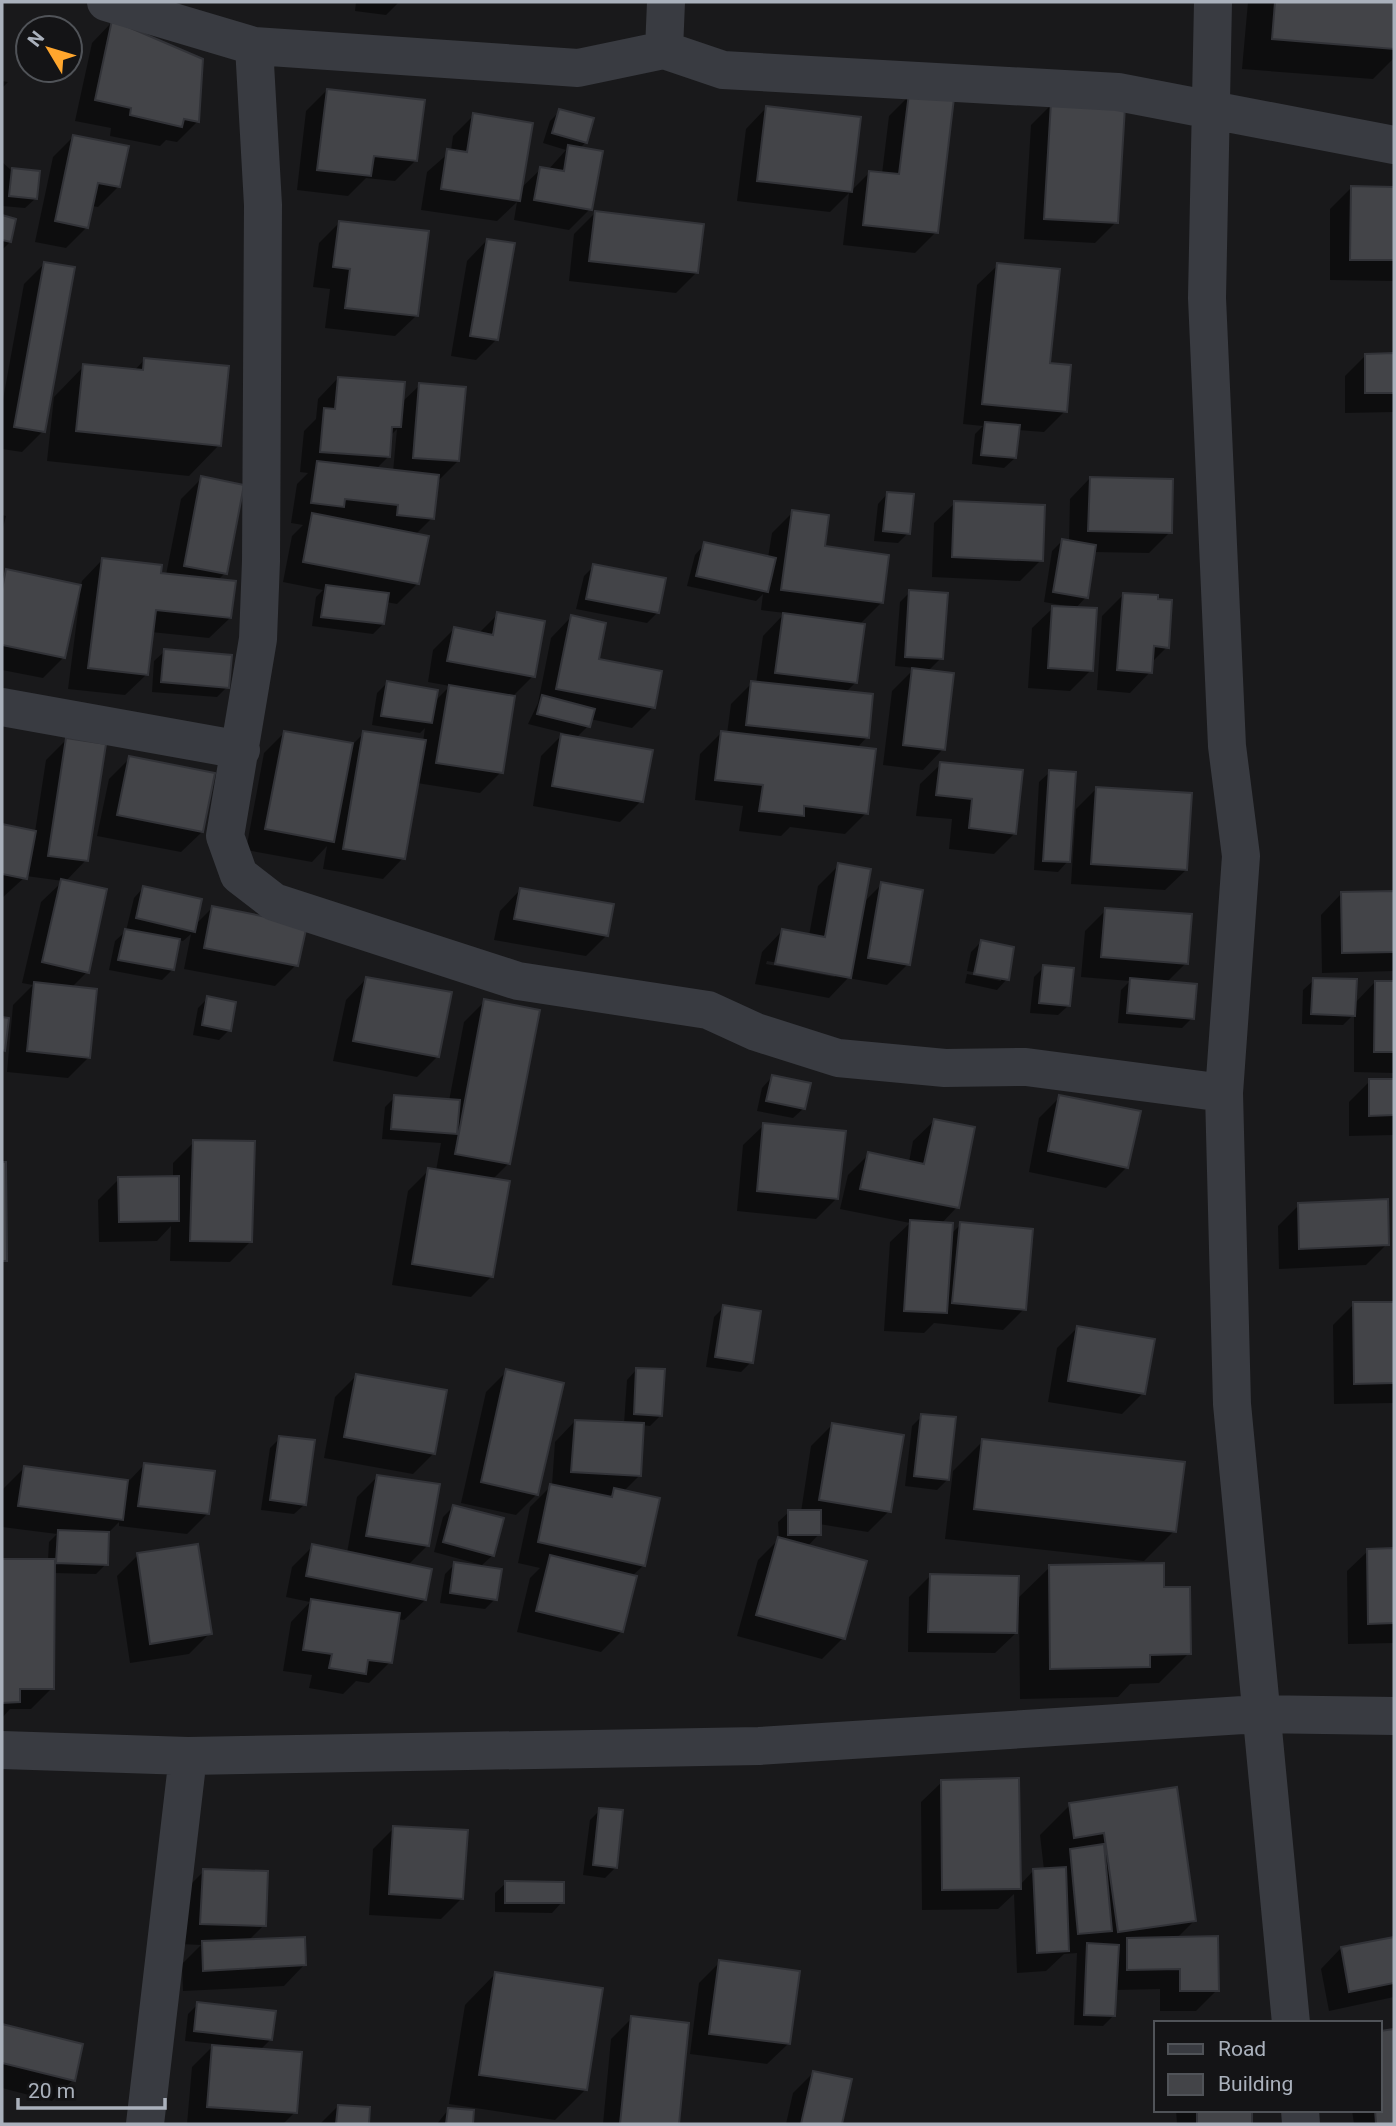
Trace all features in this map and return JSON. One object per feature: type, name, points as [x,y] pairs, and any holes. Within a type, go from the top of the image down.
[{"type":"street","points":[[106,2],[254,46],[578,68],[664,50],[723,70],[1118,92],[1394,145]]},
{"type":"street","points":[[664,50],[666,2]]},
{"type":"street","points":[[1213,2],[1207,298],[1227,746],[1241,856],[1224,1093],[1232,1404],[1259,1714],[1291,2021]]},
{"type":"street","points":[[254,46],[263,205],[261,561],[258,639],[225,836],[239,875],[274,902],[519,981],[708,1010],[778,1040],[838,1058],[945,1068],[1026,1067],[1224,1093]]},
{"type":"street","points":[[2,707],[241,750]]},
{"type":"street","points":[[2,1750],[188,1756],[759,1746],[1259,1714],[1394,1716]]},
{"type":"street","points":[[145,2124],[188,1756]]},
{"type":"building","points":[[1275,2],[1394,2],[1394,49],[1272,39]]},
{"type":"building","points":[[112,20],[203,59],[199,122],[184,119],[182,127],[130,115],[131,108],[95,100]]},
{"type":"building","points":[[327,89],[425,100],[417,161],[374,156],[371,176],[317,170]]},
{"type":"building","points":[[909,93],[954,98],[938,233],[863,225],[869,171],[899,174]]},
{"type":"building","points":[[1051,102],[1125,107],[1118,223],[1044,219]]},
{"type":"building","points":[[766,106],[861,117],[852,192],[757,181]]},
{"type":"building","points":[[559,109],[594,118],[587,143],[552,133]]},
{"type":"building","points":[[473,113],[533,123],[520,201],[441,189],[447,149],[467,152]]},
{"type":"building","points":[[73,135],[129,146],[120,187],[98,183],[88,228],[55,221]]},
{"type":"building","points":[[568,145],[603,151],[592,210],[534,200],[540,167],[564,171]]},
{"type":"building","points":[[12,168],[40,171],[37,199],[9,196]]},
{"type":"building","points":[[1351,186],[1394,187],[1394,260],[1350,260]]},
{"type":"building","points":[[595,211],[704,224],[698,273],[589,261]]},
{"type":"building","points":[[2,215],[16,219],[11,242],[2,240]]},
{"type":"building","points":[[339,221],[429,231],[418,316],[345,308],[350,269],[333,267]]},
{"type":"building","points":[[487,239],[515,243],[498,340],[470,336]]},
{"type":"building","points":[[44,262],[75,267],[45,432],[14,427]]},
{"type":"building","points":[[997,263],[1060,269],[1050,363],[1071,365],[1067,412],[982,404]]},
{"type":"building","points":[[1394,353],[1394,393],[1365,393],[1365,354]]},
{"type":"building","points":[[144,358],[229,366],[221,446],[76,431],[83,364],[143,370]]},
{"type":"building","points":[[338,377],[405,382],[401,427],[392,427],[390,457],[320,452],[324,408],[335,409]]},
{"type":"building","points":[[419,383],[466,387],[459,461],[413,458]]},
{"type":"building","points":[[985,422],[1020,425],[1016,458],[981,455]]},
{"type":"building","points":[[317,461],[439,475],[434,519],[397,515],[398,505],[345,499],[344,507],[311,503]]},
{"type":"building","points":[[201,476],[244,485],[227,574],[184,566]]},
{"type":"building","points":[[1090,477],[1173,479],[1172,533],[1088,531]]},
{"type":"building","points":[[887,492],[914,494],[910,534],[883,531]]},
{"type":"building","points":[[954,501],[1045,505],[1043,561],[952,557]]},
{"type":"building","points":[[792,510],[829,515],[825,546],[889,555],[883,603],[781,590]]},
{"type":"building","points":[[312,513],[429,536],[419,584],[303,562]]},
{"type":"building","points":[[1062,539],[1096,545],[1088,598],[1053,592]]},
{"type":"building","points":[[704,542],[776,558],[768,592],[696,576]]},
{"type":"building","points":[[102,558],[162,565],[161,573],[236,581],[231,618],[156,610],[148,675],[88,668]]},
{"type":"building","points":[[593,564],[666,578],[659,613],[586,599]]},
{"type":"building","points":[[6,569],[81,585],[65,658],[2,645],[2,589]]},
{"type":"building","points":[[326,585],[389,593],[384,624],[321,617]]},
{"type":"building","points":[[909,590],[948,593],[943,659],[905,657]]},
{"type":"building","points":[[1123,593],[1158,595],[1158,599],[1172,600],[1169,648],[1154,646],[1152,673],[1117,670]]},
{"type":"building","points":[[1052,606],[1097,608],[1093,671],[1048,668]]},
{"type":"building","points":[[497,612],[545,621],[535,677],[447,661],[454,627],[493,635]]},
{"type":"building","points":[[783,613],[865,624],[857,683],[775,673]]},
{"type":"building","points":[[571,615],[606,623],[599,659],[662,671],[655,708],[556,689]]},
{"type":"building","points":[[164,649],[232,655],[229,688],[161,682]]},
{"type":"building","points":[[912,668],[954,673],[945,750],[903,745]]},
{"type":"building","points":[[387,681],[438,690],[432,723],[381,716]]},
{"type":"building","points":[[751,681],[873,694],[869,738],[746,725]]},
{"type":"building","points":[[449,685],[515,696],[503,773],[436,763]]},
{"type":"building","points":[[542,695],[595,709],[590,727],[537,714]]},
{"type":"building","points":[[284,731],[353,743],[334,842],[265,829]]},
{"type":"building","points":[[363,731],[426,740],[405,859],[343,849]]},
{"type":"building","points":[[721,731],[876,749],[868,814],[804,806],[804,816],[759,811],[763,785],[715,780]]},
{"type":"building","points":[[561,734],[653,750],[643,802],[552,786]]},
{"type":"building","points":[[66,738],[106,744],[88,861],[48,856]]},
{"type":"building","points":[[129,756],[215,773],[203,832],[117,815]]},
{"type":"building","points":[[940,762],[1023,770],[1016,834],[969,828],[972,799],[936,795]]},
{"type":"building","points":[[1049,770],[1076,772],[1070,862],[1043,861]]},
{"type":"building","points":[[1096,787],[1192,793],[1187,870],[1091,864]]},
{"type":"building","points":[[2,824],[36,831],[27,879],[2,874]]},
{"type":"building","points":[[838,863],[871,869],[851,978],[775,964],[782,929],[825,937]]},
{"type":"building","points":[[61,879],[107,889],[89,973],[42,962]]},
{"type":"building","points":[[881,882],[923,890],[910,965],[868,958]]},
{"type":"building","points":[[143,886],[202,899],[195,932],[136,918]]},
{"type":"building","points":[[520,888],[614,904],[608,936],[514,919]]},
{"type":"building","points":[[1394,891],[1394,952],[1342,953],[1341,892]]},
{"type":"building","points":[[212,906],[307,925],[298,966],[204,948]]},
{"type":"building","points":[[1105,908],[1192,914],[1188,964],[1101,957]]},
{"type":"building","points":[[125,929],[180,939],[174,970],[118,960]]},
{"type":"building","points":[[981,940],[1014,947],[1009,980],[974,974]]},
{"type":"building","points":[[1043,965],[1074,968],[1070,1006],[1039,1003]]},
{"type":"building","points":[[366,977],[452,992],[439,1057],[353,1041]]},
{"type":"building","points":[[1130,978],[1197,984],[1194,1019],[1127,1013]]},
{"type":"building","points":[[1313,978],[1357,979],[1355,1016],[1311,1014]]},
{"type":"building","points":[[1375,981],[1394,981],[1394,1052],[1374,1052]]},
{"type":"building","points":[[34,982],[97,989],[90,1058],[27,1051]]},
{"type":"building","points":[[207,996],[236,1002],[231,1031],[202,1025]]},
{"type":"building","points":[[484,999],[540,1010],[510,1164],[455,1154]]},
{"type":"building","points":[[2,1017],[9,1018],[5,1051],[2,1050]]},
{"type":"building","points":[[772,1075],[811,1083],[805,1109],[766,1101]]},
{"type":"building","points":[[1369,1079],[1394,1079],[1394,1115],[1369,1116]]},
{"type":"building","points":[[394,1095],[460,1100],[457,1134],[391,1129]]},
{"type":"building","points":[[1059,1095],[1141,1111],[1128,1168],[1048,1151]]},
{"type":"building","points":[[934,1119],[975,1127],[959,1208],[860,1189],[868,1152],[924,1164]]},
{"type":"building","points":[[763,1123],[846,1131],[838,1199],[757,1191]]},
{"type":"building","points":[[193,1140],[255,1141],[252,1242],[190,1241]]},
{"type":"building","points":[[2,1162],[6,1162],[7,1261],[2,1261]]},
{"type":"building","points":[[428,1168],[510,1181],[493,1277],[412,1264]]},
{"type":"building","points":[[179,1176],[179,1221],[119,1222],[118,1177]]},
{"type":"building","points":[[1388,1199],[1389,1245],[1299,1249],[1298,1203]]},
{"type":"building","points":[[910,1220],[953,1223],[947,1313],[904,1311]]},
{"type":"building","points":[[960,1222],[1033,1229],[1026,1310],[952,1303]]},
{"type":"building","points":[[1353,1302],[1394,1302],[1394,1383],[1354,1384]]},
{"type":"building","points":[[723,1305],[761,1311],[753,1363],[715,1357]]},
{"type":"building","points":[[1077,1326],[1155,1339],[1145,1394],[1068,1381]]},
{"type":"building","points":[[636,1368],[665,1369],[662,1416],[634,1414]]},
{"type":"building","points":[[506,1369],[564,1383],[538,1495],[481,1482]]},
{"type":"building","points":[[356,1374],[447,1390],[435,1454],[344,1437]]},
{"type":"building","points":[[921,1414],[956,1417],[949,1480],[914,1476]]},
{"type":"building","points":[[575,1420],[644,1423],[641,1476],[571,1472]]},
{"type":"building","points":[[832,1423],[904,1435],[891,1512],[819,1500]]},
{"type":"building","points":[[279,1436],[315,1440],[306,1505],[270,1500]]},
{"type":"building","points":[[982,1439],[1185,1462],[1176,1532],[974,1509]]},
{"type":"building","points":[[144,1463],[215,1471],[209,1514],[138,1506]]},
{"type":"building","points":[[24,1466],[128,1480],[123,1520],[18,1506]]},
{"type":"building","points":[[377,1475],[440,1484],[429,1546],[366,1536]]},
{"type":"building","points":[[550,1484],[612,1497],[614,1488],[660,1498],[645,1566],[538,1542]]},
{"type":"building","points":[[453,1505],[504,1518],[494,1556],[443,1542]]},
{"type":"building","points":[[788,1510],[821,1510],[821,1535],[788,1535]]},
{"type":"building","points":[[58,1530],[109,1532],[108,1565],[56,1563]]},
{"type":"building","points":[[778,1537],[867,1561],[845,1639],[756,1615]]},
{"type":"building","points":[[198,1544],[212,1634],[150,1644],[137,1553]]},
{"type":"building","points":[[312,1544],[432,1569],[426,1600],[306,1576]]},
{"type":"building","points":[[1394,1548],[1394,1623],[1368,1624],[1367,1549]]},
{"type":"building","points":[[550,1555],[637,1576],[623,1632],[536,1611]]},
{"type":"building","points":[[2,1559],[55,1559],[54,1689],[20,1689],[20,1702],[2,1703]]},
{"type":"building","points":[[454,1562],[502,1569],[497,1600],[450,1593]]},
{"type":"building","points":[[1164,1563],[1164,1587],[1190,1587],[1191,1654],[1150,1655],[1150,1667],[1050,1669],[1049,1565]]},
{"type":"building","points":[[930,1574],[1019,1576],[1017,1633],[928,1632]]},
{"type":"building","points":[[311,1599],[400,1613],[392,1663],[368,1660],[366,1674],[329,1668],[332,1654],[303,1650]]},
{"type":"building","points":[[1019,1778],[1021,1889],[942,1890],[941,1780]]},
{"type":"building","points":[[1177,1787],[1196,1921],[1118,1932],[1104,1833],[1074,1838],[1069,1803]]},
{"type":"building","points":[[599,1808],[623,1810],[617,1868],[593,1865]]},
{"type":"building","points":[[393,1826],[468,1830],[463,1899],[389,1894]]},
{"type":"building","points":[[1104,1844],[1112,1931],[1078,1934],[1070,1849]]},
{"type":"building","points":[[1066,1867],[1069,1951],[1037,1953],[1033,1869]]},
{"type":"building","points":[[203,1869],[268,1871],[266,1926],[200,1924]]},
{"type":"building","points":[[505,1881],[564,1882],[564,1903],[505,1903]]},
{"type":"building","points":[[1218,1936],[1219,1991],[1180,1991],[1180,1969],[1127,1970],[1127,1938]]},
{"type":"building","points":[[305,1937],[306,1965],[203,1971],[202,1941]]},
{"type":"building","points":[[1394,1937],[1394,1983],[1349,1992],[1341,1947]]},
{"type":"building","points":[[1087,1943],[1119,1945],[1115,2016],[1084,2015]]},
{"type":"building","points":[[719,1960],[800,1971],[790,2044],[709,2034]]},
{"type":"building","points":[[495,1972],[603,1988],[587,2090],[479,2075]]},
{"type":"building","points":[[197,2002],[276,2011],[272,2040],[194,2031]]},
{"type":"building","points":[[631,2016],[689,2023],[679,2124],[620,2124]]},
{"type":"building","points":[[2,2024],[83,2044],[75,2081],[2,2063]]},
{"type":"building","points":[[1394,2029],[1394,2124],[1376,2124],[1375,2112],[1382,2112],[1382,2031]]},
{"type":"building","points":[[212,2045],[302,2052],[297,2113],[207,2107]]},
{"type":"building","points":[[813,2071],[852,2079],[842,2124],[801,2124]]},
{"type":"building","points":[[338,2105],[370,2107],[369,2124],[336,2124]]},
{"type":"building","points":[[448,2108],[474,2110],[473,2124],[446,2124]]},
{"type":"building","points":[[1197,2112],[1252,2112],[1252,2124],[1197,2124]]}]
